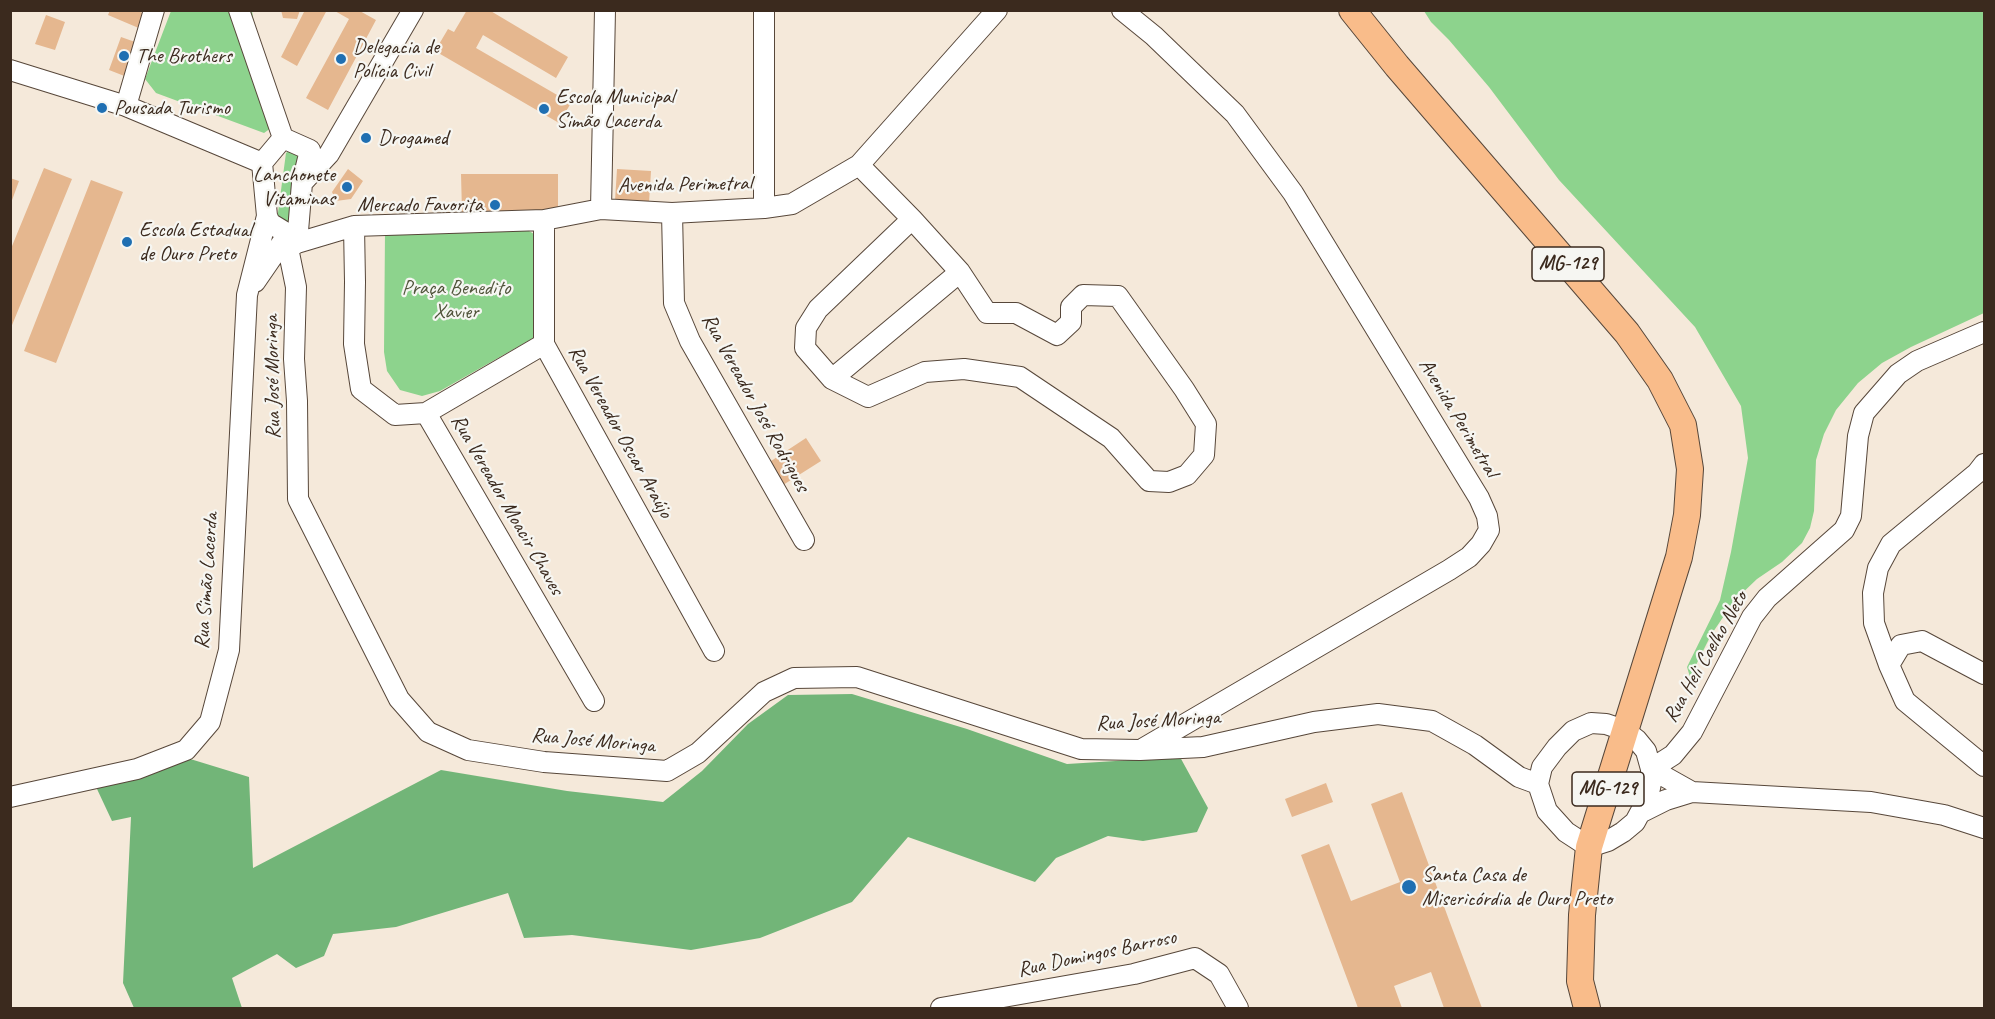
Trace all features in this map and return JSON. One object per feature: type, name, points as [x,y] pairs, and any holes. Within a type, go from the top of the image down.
[{"type":"main road","name":"MG-129","points":[[1352,10],[1396,66],[1627,333],[1660,380],[1683,425],[1690,469],[1685,525],[1679,557],[1589,847]]},
{"type":"main road","points":[[1587,1008],[1580,981],[1582,915],[1589,847]]},
{"type":"street","points":[[126,106],[154,10]]},
{"type":"street","points":[[238,10],[283,138],[320,152]]},
{"type":"street","points":[[247,295],[291,241],[302,183],[413,10]]},
{"type":"street","points":[[601,209],[605,10]]},
{"type":"street","points":[[764,10],[764,208]]},
{"type":"street","name":"Avenida Perimetral","points":[[291,241],[354,226],[544,220],[601,209],[672,213],[764,208],[792,204],[859,165],[997,10]]},
{"type":"street","name":"Avenida Perimetral","points":[[1122,10],[1154,36],[1235,114],[1293,193],[1479,498],[1487,516],[1489,530],[1481,544],[1449,570],[1140,750]]},
{"type":"street","points":[[10,70],[126,106],[262,163],[283,138]]},
{"type":"street","name":"Rua Simão Lacerda","points":[[10,796],[137,769],[186,750],[210,722],[229,650],[247,295],[267,216],[262,163]]},
{"type":"street","points":[[859,165],[912,219],[960,272],[987,313],[1016,313],[1057,335],[1071,322],[1071,307],[1083,295],[1118,296],[1206,424],[1204,454],[1187,475],[1169,482],[1149,481],[1111,438],[1020,377],[964,369],[925,372],[868,397],[832,379],[805,348],[806,328],[818,309],[912,219]]},
{"type":"street","name":"Rua Vereador José Rodrigues","points":[[672,213],[674,303],[690,341],[804,540]]},
{"type":"street","points":[[267,216],[270,223],[291,241]]},
{"type":"street","name":"Rua Vereador Oscar Araújo","points":[[544,220],[544,344],[714,651]]},
{"type":"street","name":"Rua Vereador Moacir Chaves","points":[[354,226],[356,282],[354,344],[361,389],[395,415],[426,413],[594,701]]},
{"type":"street","name":"Rua José Moringa","points":[[291,241],[297,287],[294,359],[298,499],[399,699],[428,732],[468,750],[544,762],[667,771],[698,753],[764,692],[794,678],[857,677],[1081,749],[1140,750],[1203,747],[1314,722],[1378,714],[1432,721],[1475,745],[1519,777],[1538,784]]},
{"type":"street","points":[[832,379],[960,272]]},
{"type":"street","name":"Rua Heli Coelho Neto","points":[[1651,769],[1674,755],[1692,732],[1752,617],[1767,598],[1844,530],[1851,516],[1858,436],[1864,413],[1898,374],[1917,361],[1984,332]]},
{"type":"street","points":[[426,413],[544,344]]},
{"type":"street","points":[[1984,464],[1977,473],[1892,544],[1878,568],[1872,593],[1875,623],[1889,665],[1905,701],[1984,766]]},
{"type":"street","points":[[1889,665],[1901,645],[1922,640],[1984,674]]},
{"type":"street","points":[[1591,723],[1606,723],[1624,730],[1646,751],[1651,769],[1650,790],[1642,812],[1635,822],[1608,841],[1589,847],[1566,832],[1547,811],[1538,784],[1542,767],[1557,747],[1573,731],[1591,723]]},
{"type":"street","points":[[1651,769],[1692,792]]},
{"type":"street","points":[[1642,812],[1666,800],[1692,792],[1871,802],[1944,815],[1984,828]]},
{"type":"street","name":"Rua Domingos Barroso","points":[[941,1008],[1099,981],[1195,958],[1219,974],[1238,1008]]},
{"type":"green space","points":[[171,11],[252,11],[271,128],[264,133],[156,93],[145,79]]},
{"type":"green space","points":[[1424,11],[1984,11],[1984,313],[1882,363],[1858,383],[1836,410],[1824,434],[1816,460],[1814,511],[1810,528],[1802,543],[1782,562],[1757,579],[1734,601],[1711,635],[1690,677],[1687,667],[1720,600],[1731,552],[1748,458],[1741,406],[1695,327],[1559,180],[1489,87],[1431,22]]},
{"type":"green space","points":[[290,150],[303,152],[294,227],[277,220],[286,153]]},
{"type":"green space","name":"Praça Benedito Xavier","points":[[394,227],[529,231],[534,234],[537,330],[535,337],[440,391],[422,396],[400,390],[387,371],[384,352],[385,232]]},
{"type":"green space","points":[[852,694],[967,729],[1067,764],[1180,757],[1208,808],[1197,832],[1143,841],[1108,836],[1056,858],[1035,882],[908,837],[852,902],[760,938],[691,950],[572,935],[524,938],[508,893],[396,927],[333,934],[324,956],[296,968],[277,954],[232,978],[242,1008],[134,1008],[123,983],[131,817],[112,821],[97,789],[108,773],[187,758],[249,777],[253,868],[441,770],[567,791],[663,802],[702,771],[748,724],[788,695]]},
{"type":"building","points":[[110,10],[136,10],[147,15],[141,29],[108,15]]},
{"type":"building","points":[[281,10],[300,10],[297,19],[283,18]]},
{"type":"building","name":"Delegacia de Polícia Civil","points":[[305,10],[327,10],[297,66],[281,57]]},
{"type":"building","name":"Delegacia de Polícia Civil","points":[[333,10],[358,10],[376,20],[328,110],[306,98],[349,19]]},
{"type":"building","points":[[467,10],[489,10],[568,57],[556,78],[483,35],[476,48],[571,103],[559,123],[435,51],[448,29],[454,32]]},
{"type":"building","points":[[46,15],[65,22],[55,50],[35,44]]},
{"type":"building","name":"The Brothers","points":[[121,37],[138,43],[127,77],[109,70]]},
{"type":"building","points":[[44,168],[72,179],[10,330],[10,251]]},
{"type":"building","name":"Lanchonete Vitaminas","points":[[348,169],[363,181],[351,199],[336,201],[332,192]]},
{"type":"building","points":[[617,169],[651,171],[649,203],[615,201]]},
{"type":"building","points":[[461,174],[558,174],[558,212],[462,212]]},
{"type":"building","points":[[10,178],[19,181],[11,203],[10,203]]},
{"type":"building","points":[[91,180],[123,192],[56,363],[24,351]]},
{"type":"building","points":[[806,438],[821,461],[783,485],[768,463]]},
{"type":"building","points":[[1326,783],[1333,802],[1292,817],[1285,799]]},
{"type":"building","points":[[1402,792],[1482,1008],[1444,1008],[1431,972],[1394,986],[1402,1008],[1358,1008],[1301,855],[1329,844],[1351,901],[1400,882],[1371,804]]},
{"type":"place","name":"The Brothers","points":[[124,56]]},
{"type":"place","name":"Delegacia de Polícia Civil","points":[[341,59]]},
{"type":"place","name":"Pousada Turismo","points":[[102,108]]},
{"type":"place","name":"Escola Municipal Simão Lacerda","points":[[544,109]]},
{"type":"place","name":"Drogamed","points":[[366,138]]},
{"type":"place","name":"Lanchonete Vitaminas","points":[[347,187]]},
{"type":"place","name":"Mercado Favorita","points":[[495,205]]},
{"type":"place","name":"Escola Estadual de Ouro Preto","points":[[127,242]]},
{"type":"place","name":"Santa Casa de Misericórdia de Ouro Preto","points":[[1409,887]]}]
